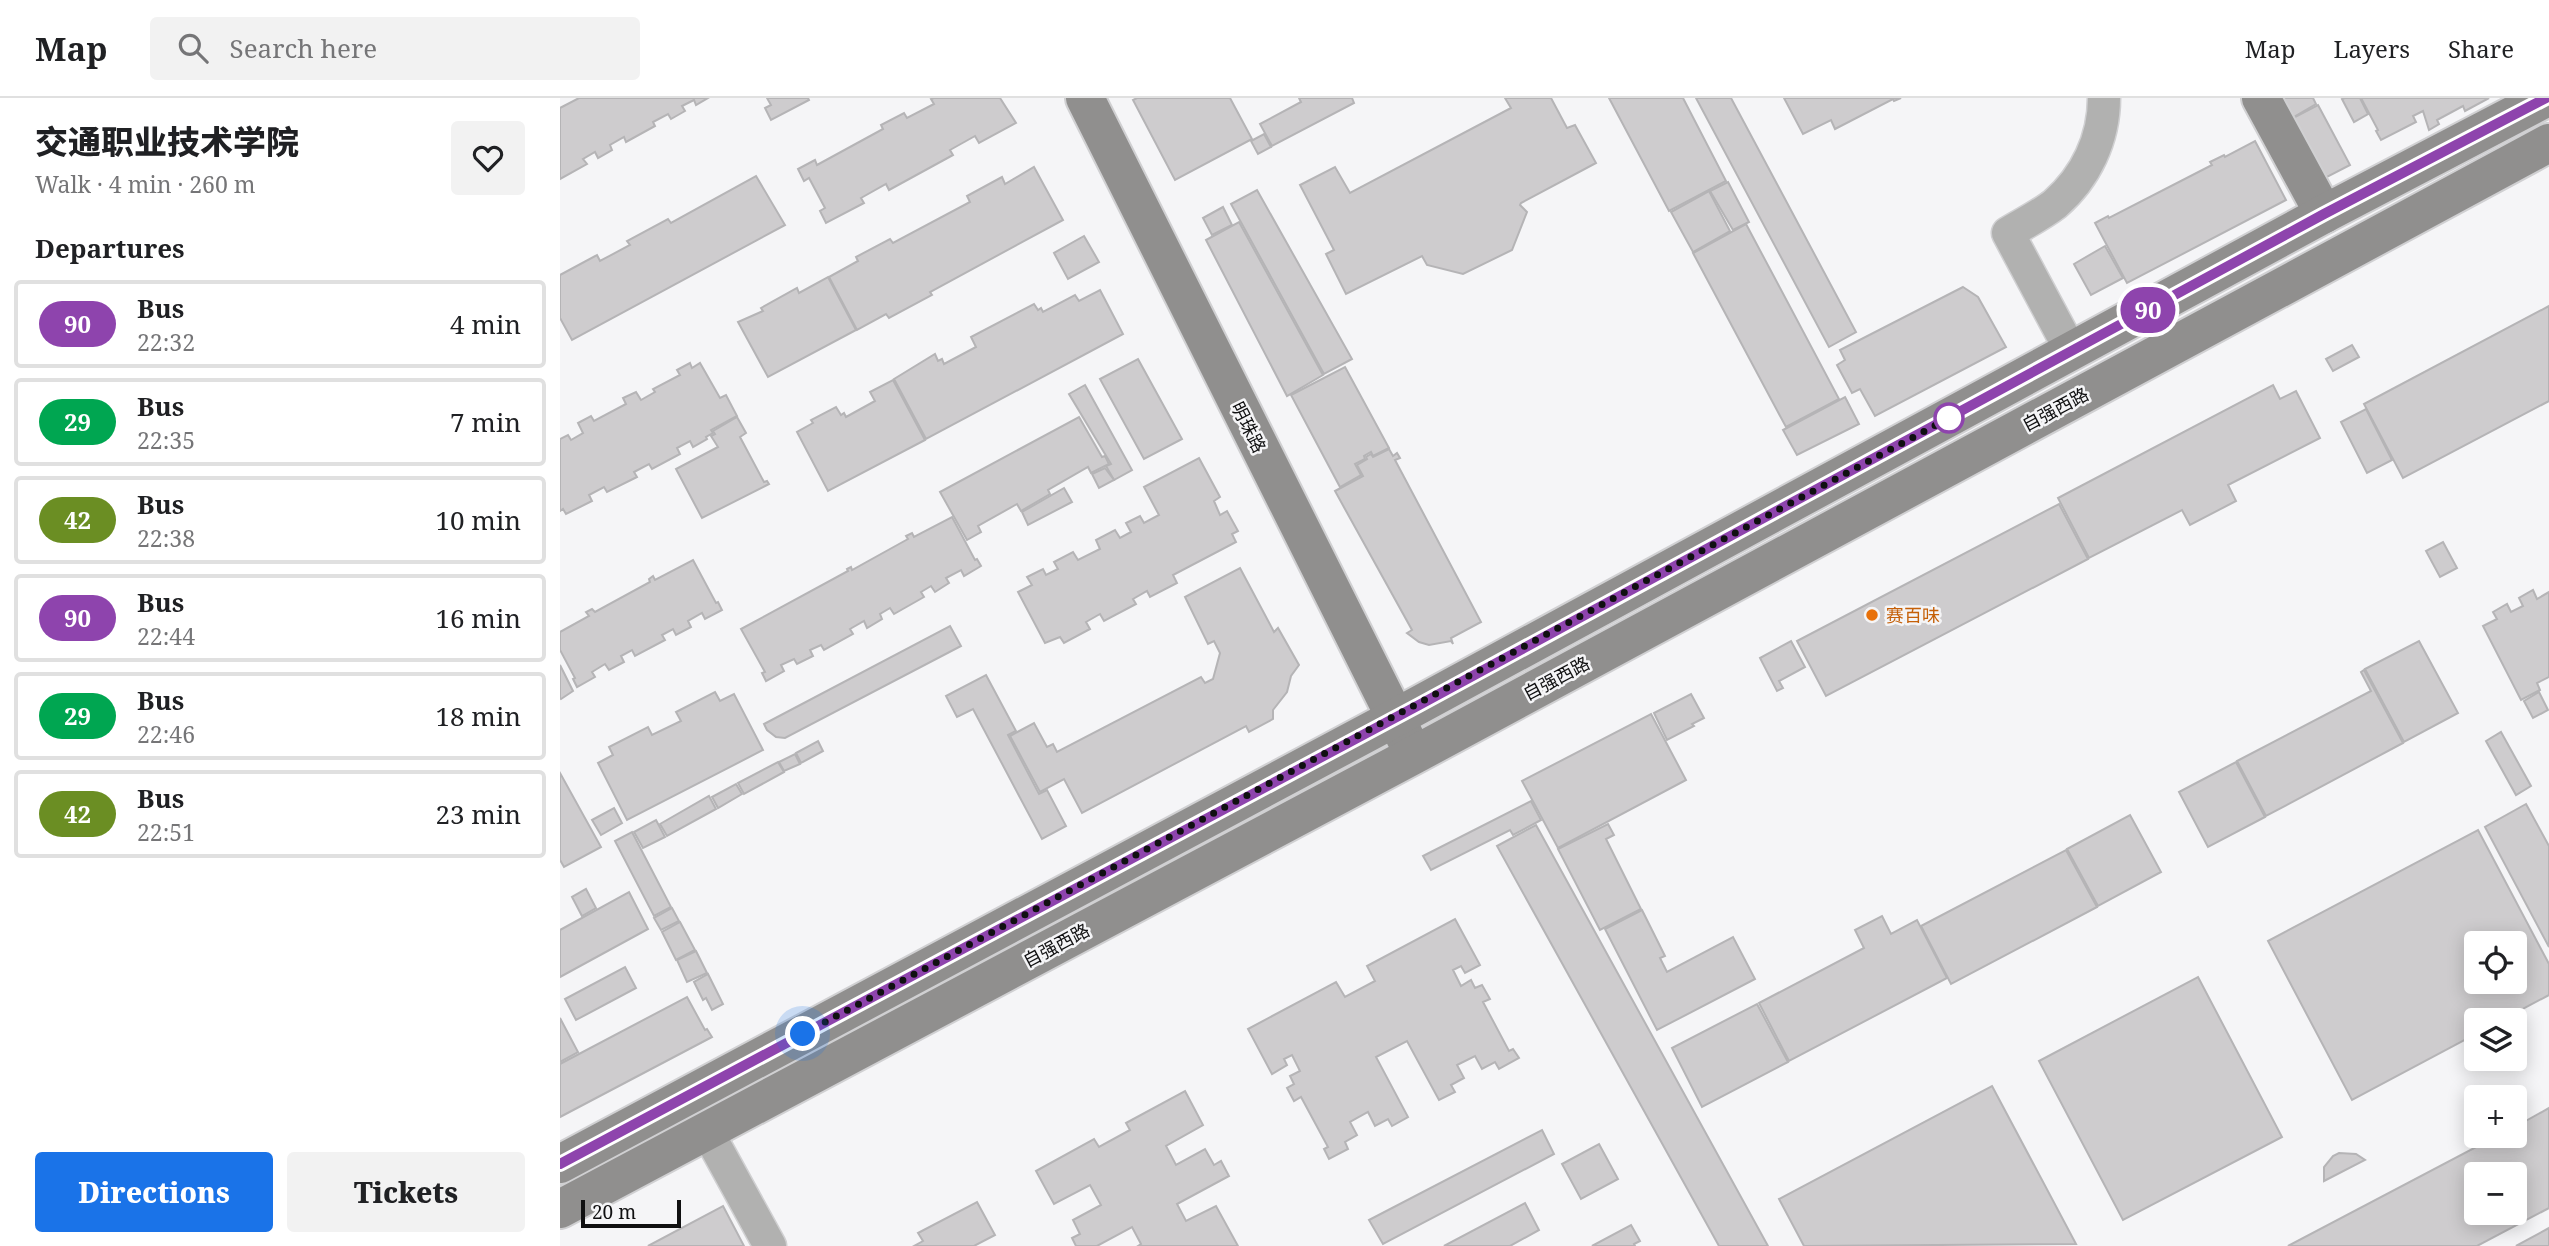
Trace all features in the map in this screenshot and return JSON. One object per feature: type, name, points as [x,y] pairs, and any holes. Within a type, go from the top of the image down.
[{"type":"main road","name":"明珠路","points":[[1085,98],[1414,755]]},
{"type":"main road","points":[[2261,98],[2324,214]]},
{"type":"main road","points":[[560,1164],[1395,718],[2324,214],[2546,98]]},
{"type":"main road","name":"自强西路","points":[[560,1209],[1414,755],[2549,143]]},
{"type":"street","points":[[2071,351],[2008,233],[2054,205],[2079,178],[2099,141],[2104,98]]},
{"type":"street","points":[[707,1131],[770,1246]]},
{"type":"building","points":[[579,98],[708,98],[696,105],[694,100],[682,106],[685,111],[671,119],[668,114],[653,122],[655,126],[626,142],[624,137],[610,145],[612,150],[598,158],[595,152],[583,159],[587,164],[560,179],[560,108]]},
{"type":"building","points":[[767,98],[809,100],[771,120],[765,108],[771,105]]},
{"type":"building","points":[[1000,98],[1016,123],[979,143],[975,136],[950,150],[953,155],[889,190],[886,184],[861,198],[864,203],[826,223],[820,211],[825,208],[809,178],[804,181],[798,169],[815,160],[817,165],[883,129],[881,125],[904,113],[907,118],[934,104],[931,99]]},
{"type":"building","points":[[1230,98],[1252,139],[1175,180],[1133,100]]},
{"type":"building","points":[[1299,98],[1352,98],[1354,103],[1272,146],[1260,124],[1301,102]]},
{"type":"building","points":[[1505,98],[1551,98],[1567,128],[1575,125],[1596,163],[1521,203],[1527,212],[1512,250],[1463,274],[1427,265],[1422,256],[1346,294],[1326,254],[1334,250],[1300,185],[1335,167],[1350,193],[1511,108]]},
{"type":"building","points":[[1609,98],[1683,98],[1726,181],[1669,211]]},
{"type":"building","points":[[1696,98],[1731,98],[1856,332],[1829,347]]},
{"type":"building","points":[[1784,98],[1901,98],[1894,101],[1893,99],[1835,129],[1831,120],[1803,134]]},
{"type":"building","points":[[2281,98],[2313,98],[2316,104],[2292,118]]},
{"type":"building","points":[[2360,98],[2368,114],[2354,122],[2342,99]]},
{"type":"building","points":[[2361,98],[2489,98],[2465,111],[2463,106],[2437,120],[2439,124],[2429,130],[2423,111],[2413,116],[2416,122],[2381,140]]},
{"type":"building","points":[[2318,105],[2350,165],[2325,178],[2293,118]]},
{"type":"building","points":[[1264,134],[1271,147],[1258,154],[1251,141]]},
{"type":"building","points":[[2255,141],[2286,200],[2127,283],[2095,223]]},
{"type":"building","points":[[1034,167],[1063,220],[930,292],[932,295],[889,318],[886,314],[857,330],[829,277],[858,261],[856,257],[890,239],[893,243],[970,202],[967,196],[1002,177],[1005,184]]},
{"type":"building","points":[[756,176],[785,225],[572,340],[560,318],[560,275],[597,255],[600,261],[630,245],[627,241],[668,219],[671,223]]},
{"type":"building","points":[[1728,182],[1749,222],[1733,230],[1710,191]]},
{"type":"building","points":[[1257,190],[1352,359],[1324,374],[1231,204]]},
{"type":"building","points":[[1709,191],[1730,231],[1693,252],[1671,212]]},
{"type":"building","points":[[1223,207],[1232,225],[1212,235],[1203,218]]},
{"type":"building","points":[[1239,222],[1323,375],[1287,396],[1206,240]]},
{"type":"building","points":[[1746,224],[1839,399],[1786,427],[1693,253]]},
{"type":"building","points":[[1084,236],[1099,262],[1068,279],[1054,253]]},
{"type":"building","points":[[2105,246],[2123,278],[2091,295],[2074,264]]},
{"type":"building","points":[[828,277],[856,330],[768,377],[738,322],[763,311],[761,308],[797,288],[799,293]]},
{"type":"building","points":[[1963,287],[1978,297],[2006,347],[1875,416],[1860,389],[1852,393],[1837,365],[1845,360],[1840,350]]},
{"type":"building","points":[[1100,290],[1123,334],[926,439],[894,379],[935,354],[938,361],[942,359],[944,364],[976,347],[971,337],[1034,304],[1043,312],[1075,295],[1079,301]]},
{"type":"building","points":[[2549,306],[2549,401],[2403,478],[2364,404]]},
{"type":"building","points":[[2352,345],[2359,357],[2333,371],[2326,359]]},
{"type":"building","points":[[1138,359],[1182,439],[1144,459],[1100,379]]},
{"type":"building","points":[[690,363],[692,368],[700,363],[720,398],[726,395],[737,416],[711,430],[713,433],[706,437],[707,439],[693,447],[690,441],[677,448],[680,454],[652,469],[649,464],[634,472],[637,477],[607,492],[604,487],[589,495],[592,501],[566,514],[563,509],[560,511],[560,439],[568,435],[571,440],[583,433],[578,423],[591,416],[594,421],[626,404],[623,398],[636,392],[641,400],[655,392],[653,389],[680,375],[677,370]]},
{"type":"building","points":[[1345,367],[1389,448],[1373,456],[1371,452],[1364,456],[1365,459],[1355,464],[1361,475],[1340,487],[1291,395]]},
{"type":"building","points":[[893,380],[925,440],[828,491],[797,432],[813,423],[811,420],[836,407],[841,415],[844,413],[846,417],[875,401],[870,392]]},
{"type":"building","points":[[1085,385],[1132,470],[1114,480],[1106,466],[1111,464],[1069,394]]},
{"type":"building","points":[[2273,385],[2280,399],[2296,391],[2320,438],[2228,485],[2236,501],[2190,525],[2182,510],[2089,558],[2058,498]]},
{"type":"building","points":[[1845,397],[1859,424],[1797,455],[1783,430]]},
{"type":"building","points":[[2366,409],[2392,460],[2367,473],[2341,422]]},
{"type":"building","points":[[737,417],[746,433],[740,437],[764,482],[769,484],[702,518],[676,469],[718,447],[711,436],[715,434],[713,431]]},
{"type":"building","points":[[1079,417],[1102,457],[1105,456],[1109,464],[1091,473],[1088,467],[1048,490],[1050,494],[1021,511],[1017,504],[978,526],[981,532],[967,540],[940,492]]},
{"type":"building","points":[[1389,449],[1393,456],[1397,453],[1400,458],[1395,460],[1481,622],[1451,638],[1453,644],[1451,641],[1429,645],[1419,642],[1407,633],[1412,630],[1335,491],[1363,476],[1357,465],[1367,459],[1366,457],[1371,454],[1373,457]]},
{"type":"building","points":[[1199,458],[1220,497],[1214,501],[1220,515],[1227,511],[1238,531],[1232,534],[1236,542],[1173,575],[1177,583],[1150,597],[1147,591],[1133,599],[1136,604],[1104,621],[1100,614],[1086,622],[1090,629],[1064,643],[1060,637],[1045,643],[1018,592],[1032,585],[1027,577],[1043,569],[1046,575],[1058,569],[1054,562],[1073,552],[1078,560],[1100,549],[1096,540],[1115,530],[1120,538],[1131,532],[1126,523],[1140,516],[1144,523],[1159,515],[1144,487]]},
{"type":"building","points":[[1105,468],[1114,480],[1099,488],[1092,474]]},
{"type":"building","points":[[1064,488],[1072,502],[1028,525],[1022,512]]},
{"type":"building","points":[[2059,504],[2088,559],[1826,696],[1797,641]]},
{"type":"building","points":[[952,517],[975,560],[977,559],[981,566],[964,576],[961,570],[946,578],[949,583],[935,592],[931,586],[921,592],[924,597],[894,614],[890,608],[880,614],[882,619],[867,628],[864,621],[850,629],[853,634],[824,650],[821,645],[810,650],[813,656],[797,664],[794,659],[781,665],[784,671],[766,681],[762,673],[765,672],[741,629],[848,571],[847,569],[851,567],[852,570],[908,539],[906,536],[912,533],[914,537]]},
{"type":"building","points":[[2443,542],[2457,568],[2440,577],[2426,551]]},
{"type":"building","points":[[693,560],[722,610],[705,619],[702,613],[688,621],[691,627],[676,635],[673,629],[662,635],[665,640],[635,656],[632,650],[621,656],[624,662],[609,670],[605,664],[592,672],[595,677],[577,687],[560,650],[560,632],[589,616],[586,612],[592,609],[595,612],[650,582],[649,579],[653,576],[655,580]]},
{"type":"building","points":[[1240,568],[1274,632],[1278,628],[1299,665],[1291,676],[1287,692],[1273,710],[1273,719],[1249,732],[1246,726],[1082,813],[1064,779],[1040,792],[1010,736],[1034,723],[1047,747],[1053,744],[1057,752],[1201,677],[1205,683],[1213,679],[1220,653],[1214,641],[1208,644],[1185,597]]},
{"type":"building","points":[[2533,590],[2537,599],[2549,592],[2549,677],[2537,683],[2540,690],[2521,700],[2483,626],[2497,619],[2493,612],[2507,604],[2511,612],[2523,606],[2519,598]]},
{"type":"building","points":[[950,626],[961,646],[785,738],[776,737],[767,730],[764,724]]},
{"type":"building","points":[[1791,641],[1805,667],[1779,681],[1783,688],[1777,691],[1760,658]]},
{"type":"building","points":[[2419,641],[2458,713],[2404,742],[2365,669]]},
{"type":"building","points":[[560,665],[573,691],[561,699],[560,698]]},
{"type":"building","points":[[2364,670],[2403,743],[2266,816],[2237,761],[2371,691],[2361,672]]},
{"type":"building","points":[[986,675],[1016,731],[1008,735],[1039,794],[1047,790],[1066,826],[1042,839],[973,709],[957,717],[946,696]]},
{"type":"building","points":[[715,692],[720,701],[734,694],[763,750],[627,820],[598,763],[613,755],[609,747],[648,727],[652,735],[681,721],[676,712]]},
{"type":"building","points":[[2539,692],[2548,710],[2533,718],[2524,701]]},
{"type":"building","points":[[1691,694],[1704,718],[1667,740],[1654,713]]},
{"type":"building","points":[[1651,714],[1686,780],[1558,848],[1522,781]]},
{"type":"building","points":[[2501,732],[2531,786],[2516,795],[2486,741]]},
{"type":"building","points":[[818,741],[823,751],[801,763],[796,753]]},
{"type":"building","points":[[795,754],[800,764],[784,771],[779,762]]},
{"type":"building","points":[[778,762],[784,772],[744,794],[738,783]]},
{"type":"building","points":[[2236,762],[2265,817],[2208,847],[2179,792]]},
{"type":"building","points":[[560,773],[601,847],[564,867],[560,860]]},
{"type":"building","points":[[736,784],[742,794],[718,808],[712,797]]},
{"type":"building","points":[[709,796],[716,809],[667,836],[660,824]]},
{"type":"building","points":[[1531,801],[1541,820],[1513,835],[1510,830],[1431,870],[1423,856]]},
{"type":"building","points":[[2526,804],[2549,846],[2549,947],[2485,827]]},
{"type":"building","points":[[614,808],[622,823],[601,835],[592,820]]},
{"type":"building","points":[[2130,815],[2161,872],[2098,906],[2067,849]]},
{"type":"building","points":[[656,820],[665,837],[643,848],[634,832]]},
{"type":"building","points":[[1608,824],[1614,835],[1606,839],[1641,909],[1600,930],[1558,849]]},
{"type":"building","points":[[1536,825],[1768,1246],[1719,1246],[1497,846]]},
{"type":"building","points":[[2478,830],[2549,964],[2549,995],[2525,1008],[2464,1008],[2464,1040],[2352,1100],[2268,941]]},
{"type":"building","points":[[632,832],[671,907],[654,916],[615,841]]},
{"type":"building","points":[[2066,850],[2097,907],[1951,984],[1921,926]]},
{"type":"building","points":[[586,889],[596,908],[582,916],[572,897]]},
{"type":"building","points":[[629,892],[648,929],[560,977],[560,930]]},
{"type":"building","points":[[672,908],[679,921],[661,930],[654,918]]},
{"type":"building","points":[[1642,910],[1665,956],[1660,958],[1667,972],[1733,937],[1755,979],[1657,1030],[1605,929]]},
{"type":"building","points":[[1882,916],[1891,934],[1917,920],[1947,978],[1789,1061],[1759,1003],[1864,948],[1855,930]]},
{"type":"building","points":[[1455,919],[1480,965],[1465,973],[1461,966],[1453,970],[1461,986],[1471,980],[1475,988],[1482,985],[1490,999],[1483,1002],[1509,1051],[1513,1049],[1519,1058],[1499,1069],[1495,1062],[1482,1069],[1475,1056],[1457,1065],[1464,1078],[1451,1085],[1455,1092],[1439,1100],[1407,1041],[1376,1057],[1408,1117],[1392,1126],[1388,1119],[1375,1126],[1368,1112],[1350,1122],[1357,1135],[1345,1142],[1348,1149],[1329,1159],[1324,1149],[1328,1147],[1301,1097],[1294,1101],[1287,1088],[1294,1084],[1290,1076],[1300,1071],[1292,1055],[1284,1059],[1287,1065],[1272,1074],[1248,1029],[1336,982],[1345,997],[1375,981],[1367,966]]},
{"type":"building","points":[[680,922],[695,950],[676,960],[662,932]]},
{"type":"building","points":[[696,951],[707,973],[687,982],[677,960]]},
{"type":"building","points":[[625,967],[636,988],[576,1020],[565,999]]},
{"type":"building","points":[[708,974],[723,1004],[712,1010],[706,998],[703,1000],[694,982]]},
{"type":"building","points":[[2198,977],[2282,1137],[2123,1220],[2039,1061]]},
{"type":"building","points":[[687,997],[705,1030],[707,1029],[712,1037],[560,1117],[560,1064]]},
{"type":"building","points":[[1757,1004],[1788,1062],[1702,1107],[1672,1048]]},
{"type":"building","points":[[560,1018],[578,1052],[560,1062]]},
{"type":"building","points":[[1992,1086],[2076,1244],[1804,1246],[1779,1199]]},
{"type":"building","points":[[1185,1091],[1203,1125],[1166,1146],[1176,1165],[1205,1149],[1214,1165],[1221,1161],[1229,1176],[1177,1204],[1186,1221],[1216,1206],[1238,1246],[1138,1246],[1141,1244],[1132,1227],[1097,1246],[1076,1246],[1072,1238],[1080,1234],[1073,1220],[1101,1205],[1090,1185],[1054,1204],[1036,1171],[1094,1139],[1099,1147],[1130,1130],[1126,1123]]},
{"type":"building","points":[[2549,1108],[2549,1208],[2527,1220],[2527,1162],[2464,1162],[2464,1225],[2517,1225],[2477,1246],[2288,1246],[2474,1148],[2527,1148],[2527,1120]]},
{"type":"building","points":[[1542,1130],[1554,1154],[1383,1244],[1369,1220]]},
{"type":"building","points":[[1599,1144],[1618,1179],[1581,1199],[1562,1164]]},
{"type":"building","points":[[2339,1153],[2356,1154],[2365,1160],[2324,1181],[2324,1167]]},
{"type":"building","points":[[977,1202],[995,1235],[974,1246],[914,1246],[923,1241],[918,1233]]},
{"type":"building","points":[[1525,1203],[1539,1230],[1510,1246],[1444,1246]]},
{"type":"building","points":[[723,1206],[744,1246],[648,1246]]},
{"type":"building","points":[[1631,1225],[1640,1241],[1634,1244],[1635,1246],[1592,1246]]},
{"type":"building","points":[[2549,1228],[2549,1246],[2516,1246]]},
{"type":"bus line","name":"90","points":[[560,1164],[1419,705],[2324,214],[2546,98]]},
{"type":"place","name":"赛百味","points":[[1872,615]]},
{"type":"route","points":[[803,1034],[1949,418]]}]
